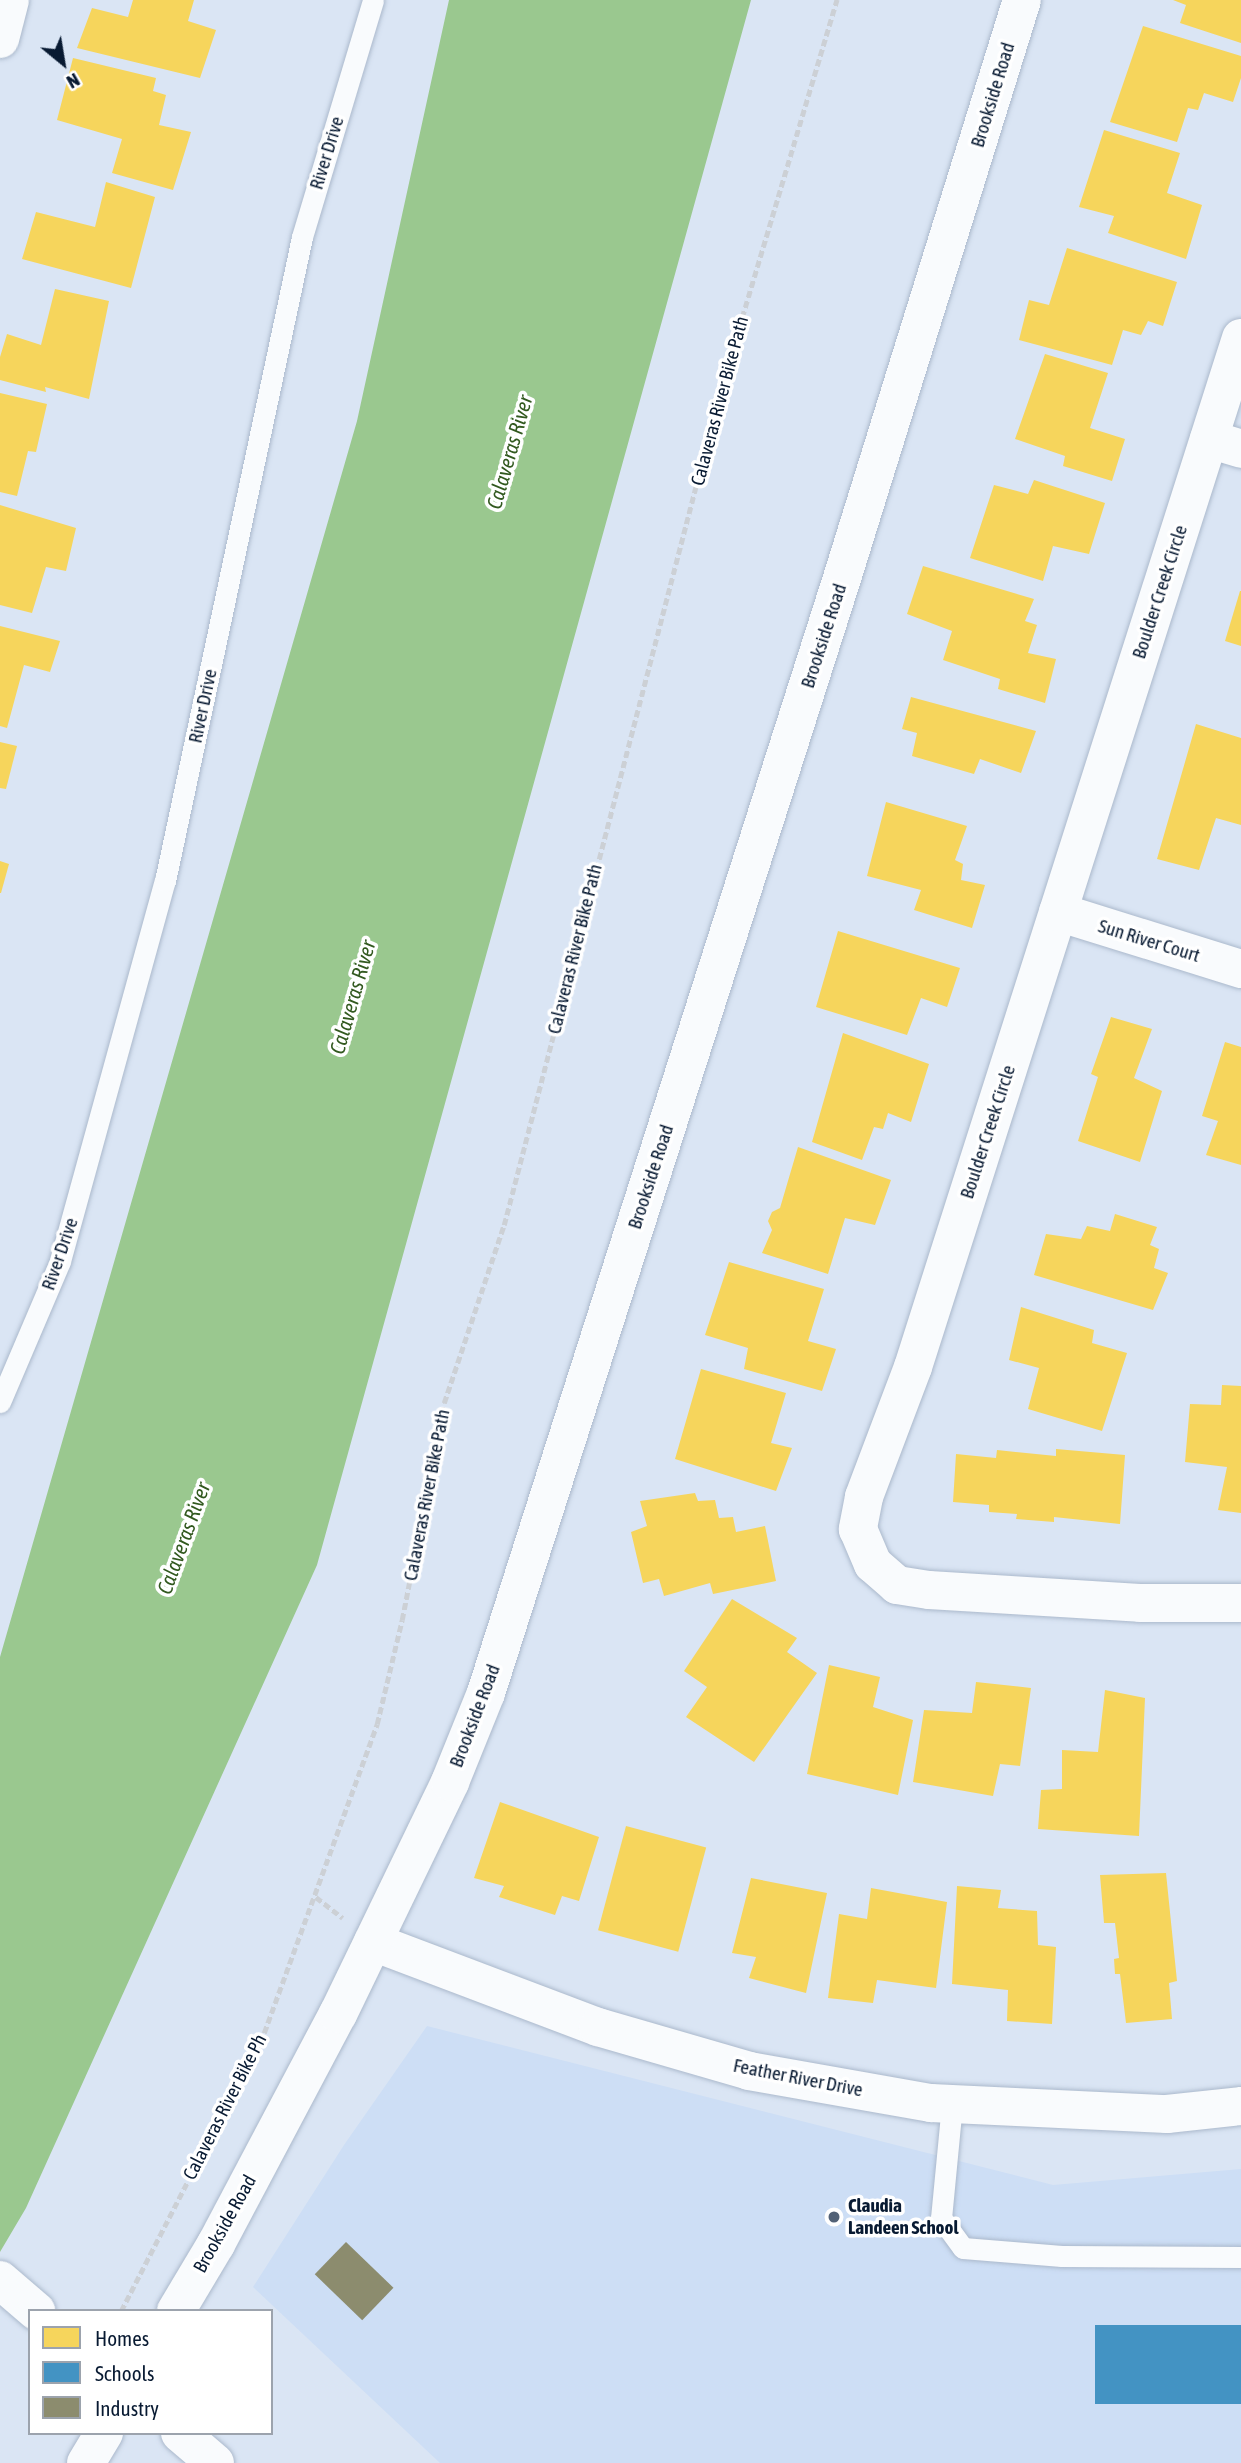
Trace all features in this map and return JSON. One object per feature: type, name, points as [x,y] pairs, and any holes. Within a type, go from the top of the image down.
[{"type":"main road","points":[[0,39],[10,0]]},
{"type":"main road","name":"Brookside Road","points":[[177,2309],[216,2244],[373,1942],[450,1782],[486,1693],[847,562],[1022,0]]},
{"type":"main road","name":"Boulder Creek Circle","points":[[1241,338],[1225,444],[1058,912],[913,1367],[864,1497],[858,1529],[873,1564],[897,1585],[929,1591],[1140,1603],[1241,1603]]},
{"type":"main road","name":"Sun River Court","points":[[1058,912],[1241,969]]},
{"type":"main road","name":"Feather River Drive","points":[[373,1942],[598,2027],[749,2071],[931,2103],[1167,2113],[1241,2106]]},
{"type":"main road","points":[[0,2280],[34,2309]]},
{"type":"main road","points":[[86,2463],[103,2435]]},
{"type":"main road","points":[[182,2435],[215,2463]]},
{"type":"lane","name":"River Drive","points":[[0,1402],[60,1262],[165,881],[302,237],[373,0]]},
{"type":"lane","points":[[952,2104],[941,2218],[963,2248],[1062,2256],[1241,2257]]},
{"type":"path","name":"Calaveras River Bike Path","points":[[316,1897],[377,1724],[402,1620],[444,1403],[504,1226],[724,378],[837,0]]},
{"type":"path","name":"Calaveras River Bike Ph","points":[[122,2309],[264,2034],[316,1897]]},
{"type":"shaded area","name":"Claudia Landeen School","points":[[427,2026],[1053,2185],[1241,2169],[1241,2463],[440,2463],[253,2287],[344,2145]]},
{"type":"water","name":"Calaveras River","points":[[449,0],[751,0],[317,1565],[26,2208],[0,2252],[0,1657],[357,421]]},
{"type":"building: Homes","points":[[133,0],[194,0],[188,21],[216,30],[200,78],[77,48],[92,8],[128,17]]},
{"type":"building: Homes","points":[[1173,0],[1241,0],[1241,43],[1180,23],[1186,5]]},
{"type":"building: Homes","points":[[1143,26],[1241,56],[1241,78],[1233,102],[1204,93],[1198,110],[1188,108],[1177,142],[1110,122]]},
{"type":"building: Homes","points":[[73,58],[156,78],[153,91],[166,95],[159,125],[191,132],[173,190],[112,173],[122,139],[57,120]]},
{"type":"building: Homes","points":[[1104,130],[1180,153],[1167,193],[1202,205],[1186,259],[1108,233],[1114,216],[1079,207]]},
{"type":"building: Homes","points":[[106,182],[155,197],[131,288],[22,259],[36,212],[95,227]]},
{"type":"building: Homes","points":[[1067,248],[1177,282],[1163,326],[1148,321],[1141,335],[1123,330],[1112,365],[1019,340],[1029,300],[1049,305]]},
{"type":"building: Homes","points":[[55,289],[109,301],[89,399],[45,387],[46,392],[0,380],[0,357],[7,334],[41,345]]},
{"type":"building: Homes","points":[[1045,354],[1108,373],[1090,428],[1125,439],[1112,481],[1063,466],[1065,456],[1015,439]]},
{"type":"building: Homes","points":[[0,393],[47,404],[36,452],[28,451],[17,496],[0,492]]},
{"type":"building: Homes","points":[[1034,480],[1105,503],[1089,554],[1053,546],[1043,581],[970,558],[994,485],[1028,494]]},
{"type":"building: Homes","points":[[0,505],[76,528],[66,571],[46,567],[32,613],[0,605]]},
{"type":"building: Homes","points":[[923,566],[1034,599],[1025,621],[1037,625],[1028,653],[1056,659],[1045,703],[998,689],[1000,679],[943,660],[952,631],[907,614]]},
{"type":"building: Homes","points":[[1241,591],[1241,646],[1225,641]]},
{"type":"building: Homes","points":[[0,626],[60,641],[50,672],[24,665],[7,728],[0,726]]},
{"type":"building: Homes","points":[[911,697],[1036,731],[1021,773],[980,759],[974,774],[912,756],[917,733],[902,729]]},
{"type":"building: Homes","points":[[1196,724],[1241,738],[1241,825],[1216,818],[1199,870],[1157,859]]},
{"type":"building: Homes","points":[[0,742],[17,746],[6,789],[0,788]]},
{"type":"building: Homes","points":[[886,802],[967,826],[955,860],[963,864],[961,880],[985,885],[972,928],[914,910],[921,890],[867,876]]},
{"type":"building: Homes","points":[[0,861],[9,864],[1,893],[0,893]]},
{"type":"building: Homes","points":[[838,931],[960,968],[947,1007],[921,998],[907,1035],[816,1007]]},
{"type":"building: Homes","points":[[1111,1017],[1152,1029],[1134,1078],[1162,1091],[1140,1162],[1078,1141],[1098,1077],[1091,1074]]},
{"type":"building: Homes","points":[[843,1033],[929,1064],[911,1122],[888,1113],[883,1129],[874,1127],[862,1160],[812,1142]]},
{"type":"building: Homes","points":[[1225,1042],[1241,1047],[1241,1165],[1206,1155],[1218,1121],[1202,1116]]},
{"type":"building: Homes","points":[[798,1147],[891,1180],[875,1225],[845,1218],[828,1274],[762,1253],[772,1230],[768,1221],[772,1212],[780,1208]]},
{"type":"building: Homes","points":[[1115,1214],[1157,1227],[1150,1245],[1159,1249],[1154,1268],[1168,1273],[1153,1310],[1034,1275],[1046,1234],[1081,1239],[1087,1226],[1110,1231]]},
{"type":"building: Homes","points":[[729,1262],[824,1289],[808,1341],[836,1349],[822,1391],[744,1369],[748,1348],[705,1335]]},
{"type":"building: Homes","points":[[1021,1307],[1094,1330],[1092,1343],[1127,1353],[1102,1431],[1028,1409],[1039,1368],[1009,1360]]},
{"type":"building: Homes","points":[[701,1369],[786,1393],[771,1443],[792,1448],[776,1491],[675,1459]]},
{"type":"building: Homes","points":[[1222,1385],[1241,1386],[1241,1513],[1218,1510],[1227,1467],[1185,1462],[1190,1404],[1221,1405]]},
{"type":"building: Homes","points":[[1056,1449],[1125,1455],[1120,1524],[1054,1517],[1054,1522],[1016,1519],[1017,1514],[989,1512],[989,1505],[953,1502],[956,1454],[996,1458],[997,1450],[1056,1456]]},
{"type":"building: Homes","points":[[695,1493],[698,1501],[715,1500],[719,1518],[733,1517],[736,1532],[765,1526],[776,1581],[713,1594],[710,1583],[664,1596],[659,1579],[643,1583],[631,1532],[647,1526],[640,1501]]},
{"type":"building: Homes","points":[[732,1599],[797,1638],[787,1652],[817,1673],[754,1762],[686,1717],[707,1687],[684,1671]]},
{"type":"building: Homes","points":[[829,1665],[880,1677],[873,1707],[913,1720],[898,1795],[807,1774]]},
{"type":"building: Homes","points":[[976,1682],[1031,1688],[1020,1766],[1000,1764],[993,1796],[913,1782],[924,1710],[972,1713]]},
{"type":"building: Homes","points":[[1105,1690],[1145,1698],[1139,1836],[1038,1829],[1041,1790],[1062,1789],[1062,1750],[1098,1752]]},
{"type":"building: Homes","points":[[500,1802],[599,1837],[579,1901],[562,1896],[555,1915],[499,1897],[504,1886],[474,1878]]},
{"type":"building: Homes","points":[[626,1826],[706,1847],[678,1952],[598,1930]]},
{"type":"building: Homes","points":[[1166,1873],[1177,1981],[1169,1983],[1172,2019],[1126,2023],[1120,1974],[1115,1974],[1114,1959],[1119,1958],[1115,1923],[1104,1923],[1100,1875]]},
{"type":"building: Homes","points":[[751,1878],[827,1893],[806,1993],[749,1978],[756,1957],[732,1953]]},
{"type":"building: Homes","points":[[957,1886],[1001,1890],[998,1908],[1037,1911],[1038,1945],[1056,1947],[1052,2024],[1007,2021],[1008,1990],[952,1984]]},
{"type":"building: Homes","points":[[871,1888],[947,1902],[936,1988],[877,1980],[873,2003],[828,1998],[839,1914],[867,1919]]},
{"type":"building: Schools","points":[[1095,2325],[1241,2325],[1241,2404],[1095,2404]]},
{"type":"building: Industry","points":[[346,2242],[393,2288],[362,2320],[315,2274]]},
{"type":"place","name":"Claudia Landeen School","points":[[834,2217]]}]
